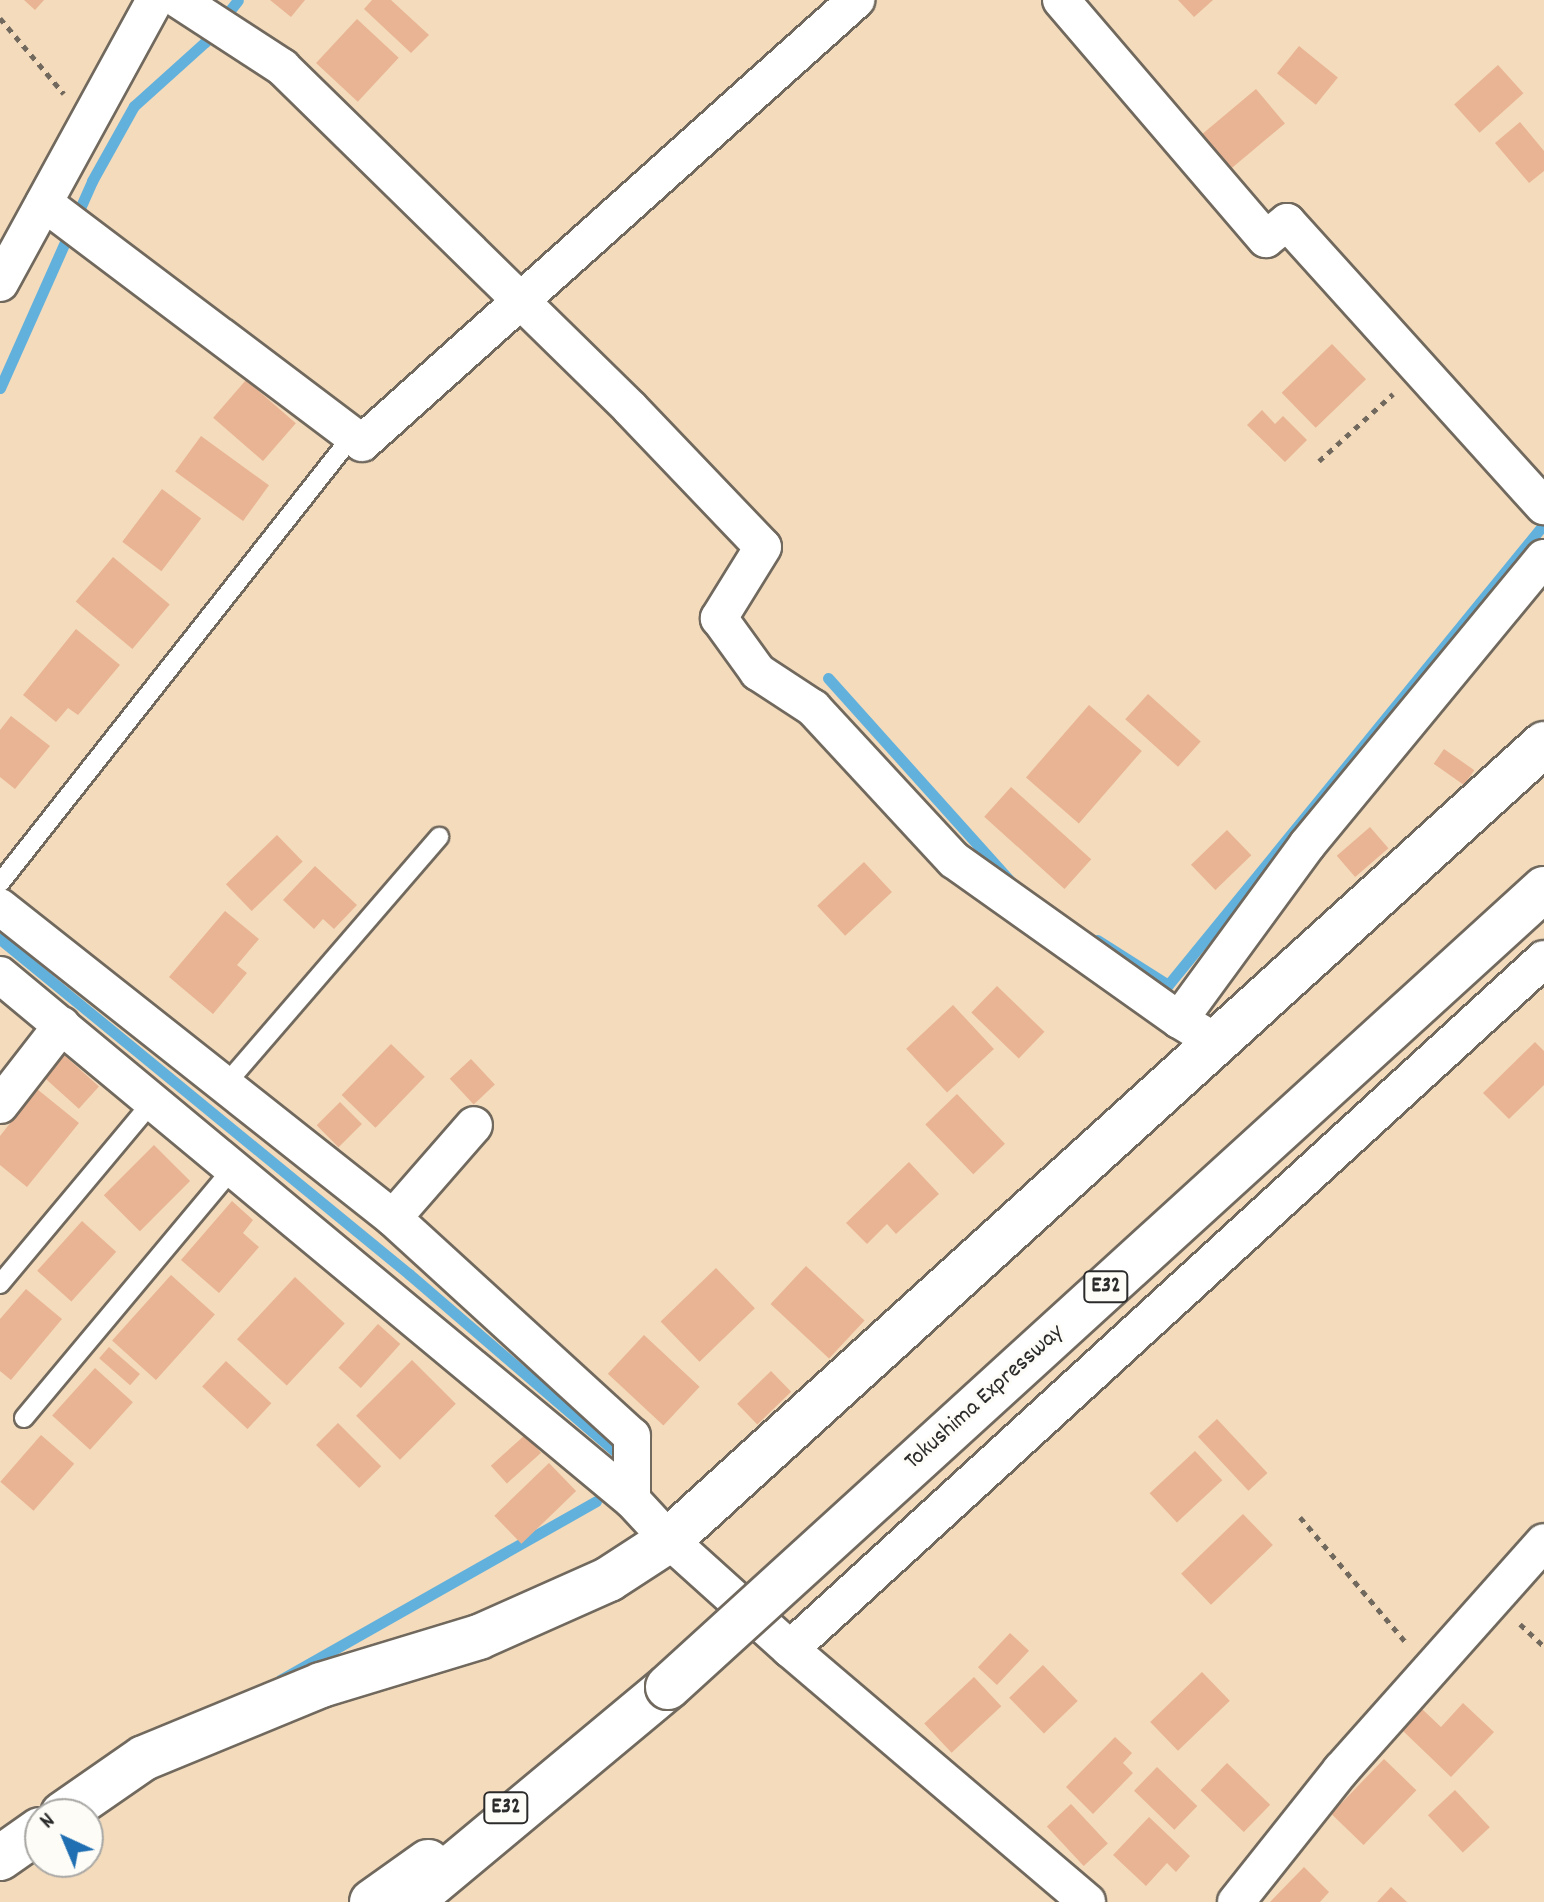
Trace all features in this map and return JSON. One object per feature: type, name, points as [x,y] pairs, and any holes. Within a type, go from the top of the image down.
[{"type":"main road","points":[[86,1798],[144,1758],[321,1685],[479,1637],[609,1579],[669,1540],[1219,1044],[1544,744]]},
{"type":"main road","name":"Tokushima Expressway","points":[[410,1902],[654,1700],[1544,889]]},
{"type":"main road","name":"Tokushima Expressway","points":[[372,1902],[654,1700]]},
{"type":"main road","points":[[0,1858],[24,1841]]},
{"type":"street","points":[[0,283],[64,218],[88,123],[155,0]]},
{"type":"street","points":[[179,0],[282,67],[763,547],[719,618],[758,672],[813,708],[954,860],[1179,1020],[1219,1044]]},
{"type":"street","points":[[64,218],[362,443],[856,0]]},
{"type":"street","points":[[1061,0],[1266,239],[1287,222],[1544,506]]},
{"type":"street","points":[[1179,1020],[1307,845],[1544,558]]},
{"type":"street","points":[[0,907],[393,1218],[632,1436],[632,1500]]},
{"type":"street","points":[[790,1649],[1544,959]]},
{"type":"street","points":[[0,975],[235,1166],[632,1500],[669,1540],[790,1649],[1087,1902]]},
{"type":"street","points":[[0,1105],[62,1025]]},
{"type":"street","points":[[393,1218],[474,1125]]},
{"type":"street","points":[[1236,1902],[1341,1770],[1544,1542]]},
{"type":"lane","points":[[0,883],[353,435]]},
{"type":"lane","points":[[225,1085],[439,837]]},
{"type":"lane","points":[[0,1284],[154,1100]]},
{"type":"lane","points":[[24,1418],[235,1166]]},
{"type":"path","points":[[0,18],[88,123]]},
{"type":"path","points":[[1319,461],[1420,369]]},
{"type":"path","points":[[1300,1517],[1391,1620],[1427,1673]]},
{"type":"building","points":[[24,0],[44,0],[35,10]]},
{"type":"building","points":[[270,0],[305,0],[291,17]]},
{"type":"building","points":[[372,0],[391,0],[429,35],[411,53],[364,9]]},
{"type":"building","points":[[1178,0],[1213,0],[1194,17]]},
{"type":"building","points":[[357,19],[399,58],[358,102],[316,63]]},
{"type":"building","points":[[1299,46],[1338,77],[1316,105],[1277,73]]},
{"type":"building","points":[[1498,65],[1523,93],[1480,133],[1454,104]]},
{"type":"building","points":[[1256,89],[1285,123],[1228,171],[1199,137]]},
{"type":"building","points":[[1520,122],[1544,151],[1544,171],[1529,183],[1495,143]]},
{"type":"building","points":[[1332,344],[1366,379],[1316,428],[1282,393]]},
{"type":"building","points":[[246,380],[296,423],[263,461],[213,418]]},
{"type":"building","points":[[1262,410],[1275,424],[1283,416],[1307,440],[1285,462],[1247,425]]},
{"type":"building","points":[[201,436],[269,485],[243,521],[175,472]]},
{"type":"building","points":[[162,489],[201,518],[161,571],[122,542]]},
{"type":"building","points":[[113,557],[170,605],[132,649],[76,601]]},
{"type":"building","points":[[76,629],[120,665],[78,715],[68,708],[56,722],[23,695]]},
{"type":"building","points":[[1148,694],[1201,742],[1178,767],[1125,719]]},
{"type":"building","points":[[1089,705],[1142,751],[1079,823],[1026,777]]},
{"type":"building","points":[[11,716],[50,746],[15,789],[0,777],[0,730]]},
{"type":"building","points":[[1444,749],[1474,770],[1464,785],[1434,764]]},
{"type":"building","points":[[1011,787],[1091,859],[1064,889],[984,817]]},
{"type":"building","points":[[1370,827],[1388,848],[1355,877],[1337,856]]},
{"type":"building","points":[[1227,830],[1251,855],[1215,890],[1191,865]]},
{"type":"building","points":[[277,835],[303,862],[252,911],[226,884]]},
{"type":"building","points":[[864,862],[892,892],[845,936],[817,906]]},
{"type":"building","points":[[315,866],[357,905],[334,929],[323,919],[314,929],[283,900]]},
{"type":"building","points":[[225,911],[259,939],[237,965],[247,973],[213,1014],[169,977]]},
{"type":"building","points":[[997,986],[1044,1032],[1019,1058],[971,1013]]},
{"type":"building","points":[[953,1005],[994,1049],[947,1093],[906,1049]]},
{"type":"building","points":[[1535,1042],[1544,1051],[1544,1085],[1509,1119],[1483,1093]]},
{"type":"building","points":[[391,1044],[425,1077],[375,1128],[342,1095]]},
{"type":"building","points":[[64,1055],[99,1086],[79,1109],[44,1077]]},
{"type":"building","points":[[471,1059],[495,1085],[474,1104],[450,1079]]},
{"type":"building","points":[[37,1089],[79,1123],[27,1187],[0,1165],[0,1136]]},
{"type":"building","points":[[957,1094],[1005,1144],[973,1174],[925,1125]]},
{"type":"building","points":[[340,1102],[362,1124],[339,1147],[317,1125]]},
{"type":"building","points":[[154,1145],[190,1181],[140,1231],[104,1195]]},
{"type":"building","points":[[909,1162],[939,1194],[896,1234],[887,1224],[867,1244],[846,1223]]},
{"type":"building","points":[[232,1201],[253,1220],[243,1233],[259,1247],[219,1293],[181,1260]]},
{"type":"building","points":[[82,1221],[116,1252],[71,1302],[37,1271]]},
{"type":"building","points":[[806,1266],[865,1321],[829,1359],[771,1304]]},
{"type":"building","points":[[716,1268],[755,1308],[700,1362],[661,1321]]},
{"type":"building","points":[[171,1275],[215,1314],[156,1380],[112,1340]]},
{"type":"building","points":[[295,1277],[345,1323],[287,1386],[237,1339]]},
{"type":"building","points":[[26,1289],[62,1319],[11,1380],[0,1371],[0,1319]]},
{"type":"building","points":[[378,1324],[400,1344],[361,1388],[339,1368]]},
{"type":"building","points":[[644,1335],[700,1387],[663,1426],[608,1374]]},
{"type":"building","points":[[109,1347],[140,1374],[130,1385],[99,1358]]},
{"type":"building","points":[[412,1360],[456,1404],[400,1460],[356,1416]]},
{"type":"building","points":[[226,1361],[271,1403],[247,1429],[202,1387]]},
{"type":"building","points":[[95,1368],[133,1402],[90,1450],[52,1416]]},
{"type":"building","points":[[771,1371],[791,1392],[757,1425],[737,1404]]},
{"type":"building","points":[[1217,1419],[1267,1473],[1248,1491],[1198,1437]]},
{"type":"building","points":[[338,1423],[381,1466],[359,1488],[316,1445]]},
{"type":"building","points":[[41,1435],[74,1464],[34,1511],[0,1482]]},
{"type":"building","points":[[525,1435],[541,1453],[507,1484],[491,1466]]},
{"type":"building","points":[[1195,1451],[1222,1480],[1177,1523],[1150,1493]]},
{"type":"building","points":[[549,1463],[576,1491],[521,1544],[494,1516]]},
{"type":"building","points":[[1243,1514],[1273,1545],[1211,1605],[1181,1574]]},
{"type":"building","points":[[1010,1633],[1029,1651],[997,1685],[978,1667]]},
{"type":"building","points":[[1043,1665],[1078,1701],[1044,1734],[1009,1698]]},
{"type":"building","points":[[1202,1672],[1230,1701],[1178,1751],[1150,1722]]},
{"type":"building","points":[[974,1677],[1001,1706],[952,1753],[924,1723]]},
{"type":"building","points":[[1463,1703],[1494,1732],[1451,1777],[1402,1730],[1422,1709],[1441,1727]]},
{"type":"building","points":[[1115,1737],[1132,1753],[1123,1763],[1133,1773],[1093,1814],[1066,1787]]},
{"type":"building","points":[[1384,1759],[1416,1790],[1364,1845],[1331,1814]]},
{"type":"building","points":[[1227,1763],[1270,1805],[1244,1832],[1201,1790]]},
{"type":"building","points":[[1157,1767],[1197,1806],[1174,1830],[1134,1791]]},
{"type":"building","points":[[1455,1790],[1490,1827],[1463,1853],[1428,1815]]},
{"type":"building","points":[[1071,1804],[1108,1843],[1084,1866],[1047,1827]]},
{"type":"building","points":[[1149,1817],[1190,1856],[1176,1872],[1167,1863],[1146,1886],[1113,1855]]},
{"type":"building","points":[[1304,1867],[1329,1892],[1320,1902],[1270,1902]]},
{"type":"building","points":[[1391,1887],[1407,1902],[1377,1902]]},
{"type":"waterway","points":[[0,388],[92,181],[134,106],[205,42],[238,0]]},
{"type":"waterway","points":[[1097,940],[1168,985],[1544,524]]},
{"type":"waterway","points":[[828,678],[1013,884]]},
{"type":"waterway","points":[[0,939],[409,1274],[616,1452]]},
{"type":"waterway","points":[[280,1680],[596,1501]]}]
